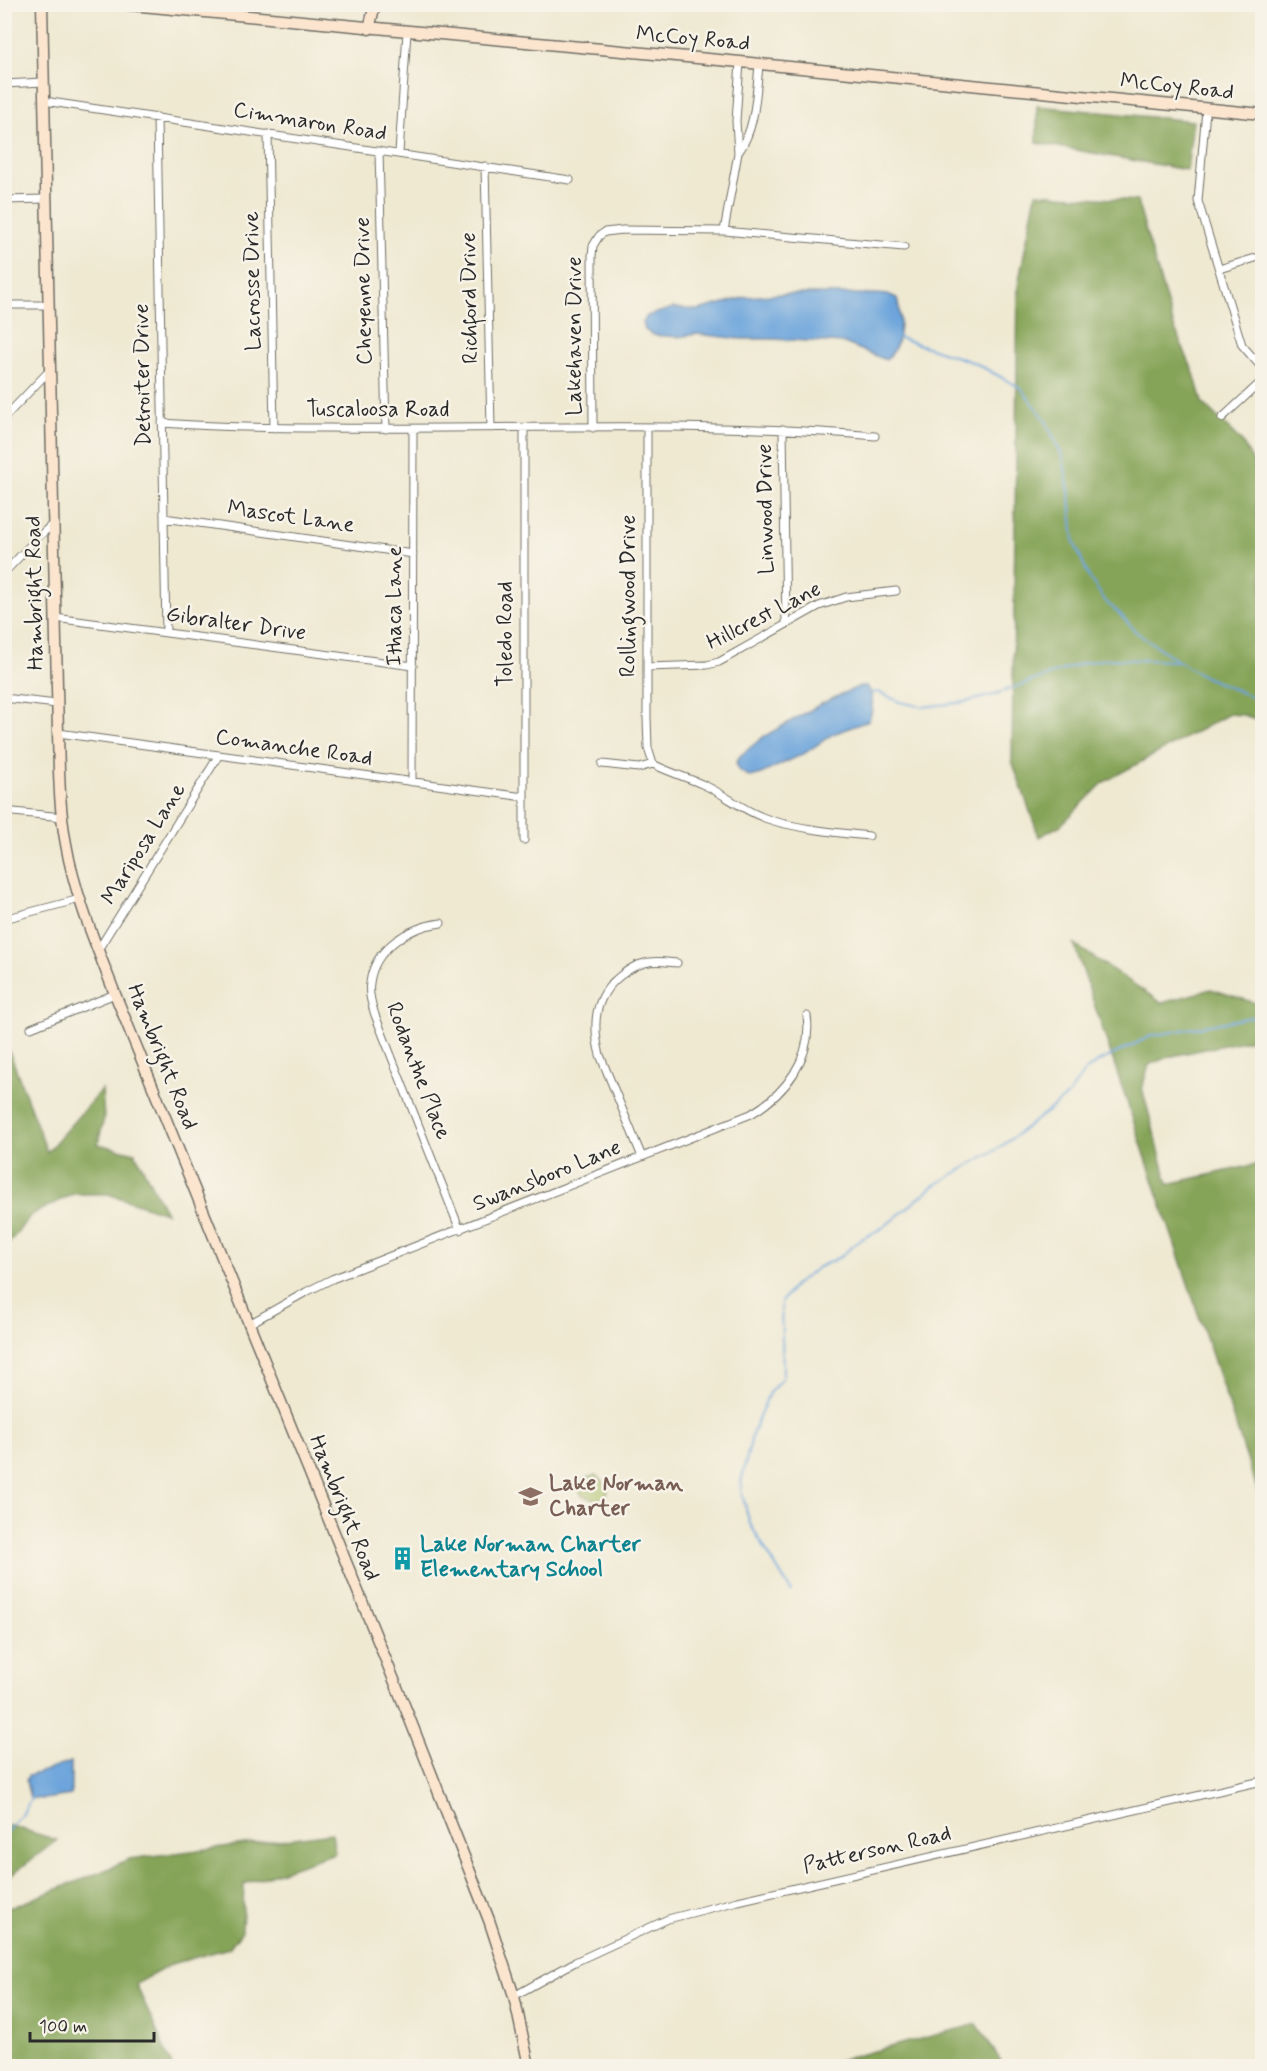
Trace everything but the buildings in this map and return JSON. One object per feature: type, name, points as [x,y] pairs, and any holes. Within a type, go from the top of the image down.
[{"type":"main road","name":"Hambright Road","points":[[42,4],[57,704],[62,817],[69,863],[80,899],[116,994],[489,1920],[514,1996],[529,2067]]},
{"type":"main road","name":"McCoy Road","points":[[120,4],[1263,114]]},
{"type":"main road","points":[[369,28],[375,4]]},
{"type":"street","points":[[399,153],[407,32]]},
{"type":"street","points":[[724,231],[738,153],[736,121],[740,62]]},
{"type":"street","points":[[738,153],[749,133],[756,99],[759,64]]},
{"type":"street","points":[[4,84],[43,82]]},
{"type":"street","name":"Cimmaron Road","points":[[44,101],[570,180]]},
{"type":"street","points":[[1206,110],[1198,201],[1242,345],[1263,368]]},
{"type":"street","name":"Detroiter Drive","points":[[157,117],[166,633]]},
{"type":"street","name":"Lacrosse Drive","points":[[268,134],[274,428]]},
{"type":"street","name":"Cheyenne Drive","points":[[379,151],[386,429]]},
{"type":"street","name":"Richford Drive","points":[[485,166],[490,428]]},
{"type":"street","points":[[4,200],[45,200]]},
{"type":"street","name":"Lakehaven Drive","points":[[875,436],[783,429],[593,428],[592,256],[596,239],[612,230],[724,231],[904,247]]},
{"type":"street","points":[[1219,269],[1263,256]]},
{"type":"street","points":[[4,305],[48,305]]},
{"type":"street","points":[[4,418],[49,371]]},
{"type":"street","points":[[1222,418],[1263,381]]},
{"type":"street","name":"Tuscaloosa Road","points":[[162,423],[274,428],[593,428]]},
{"type":"street","name":"Toledo Road","points":[[524,428],[524,840]]},
{"type":"street","name":"Rollingwood Drive","points":[[647,428],[648,748],[653,764]]},
{"type":"street","name":"Ithaca Lane","points":[[412,782],[413,429]]},
{"type":"street","name":"Linwood Drive","points":[[783,429],[786,624]]},
{"type":"street","name":"Mascot Lane","points":[[164,518],[413,554]]},
{"type":"street","points":[[4,573],[37,538],[53,525]]},
{"type":"street","name":"Hillcrest Lane","points":[[647,667],[707,665],[719,662],[804,613],[832,601],[896,591]]},
{"type":"street","name":"Gibralter Drive","points":[[55,618],[413,666]]},
{"type":"street","points":[[4,698],[57,704]]},
{"type":"street","name":"Comanche Road","points":[[58,734],[524,797]]},
{"type":"street","name":"Mariposa Lane","points":[[99,950],[219,755]]},
{"type":"street","points":[[602,764],[639,768],[653,764],[717,791],[763,818],[779,823],[869,836]]},
{"type":"street","points":[[4,811],[62,817]]},
{"type":"street","points":[[4,919],[80,899]]},
{"type":"street","name":"Rodanthe Place","points":[[441,923],[410,931],[391,944],[382,954],[372,974],[369,992],[375,1015],[460,1230]]},
{"type":"street","points":[[642,1157],[600,1055],[595,1037],[595,1017],[599,1003],[609,987],[628,970],[645,963],[677,963]]},
{"type":"street","points":[[31,1028],[116,994]]},
{"type":"street","name":"Swansboro Lane","points":[[249,1324],[332,1279],[751,1114],[772,1100],[790,1080],[802,1057],[807,1036],[807,1016]]},
{"type":"street","name":"Patterson Road","points":[[514,1996],[574,1962],[668,1919],[1263,1781]]},
{"type":"green space","points":[[1037,106],[1193,121],[1187,170],[1037,143]]},
{"type":"green space","points":[[1036,193],[1137,201],[1174,327],[1194,373],[1202,402],[1242,442],[1255,465],[1257,520],[1262,533],[1262,721],[1243,715],[1229,714],[1104,782],[1061,825],[1039,837],[1012,761],[1018,285]]},
{"type":"green space","points":[[1074,944],[1162,1003],[1211,989],[1262,1005],[1262,1037],[1168,1057],[1149,1065],[1142,1088],[1168,1184],[1262,1163],[1262,1504]]},
{"type":"green space","points":[[5,1040],[47,1152],[102,1089],[104,1118],[98,1144],[135,1153],[166,1213],[108,1194],[73,1194],[31,1215],[5,1248]]},
{"type":"green space","points":[[595,1475],[604,1482],[608,1491],[606,1497],[596,1500],[582,1496],[578,1486],[581,1481]]},
{"type":"green space","points":[[4,1824],[57,1840],[5,1880]]},
{"type":"green space","points":[[332,1833],[335,1853],[244,1884],[242,1931],[229,1948],[172,1964],[136,1984],[172,2066],[5,2066],[5,1907],[12,1907],[129,1859]]},
{"type":"green space","points":[[977,2024],[1004,2066],[817,2066]]},
{"type":"water","points":[[781,294],[875,294],[897,298],[900,322],[895,347],[886,360],[844,343],[742,339],[696,334],[678,337],[653,335],[645,330],[643,323],[647,316],[673,308],[698,310],[747,297]]},
{"type":"water","points":[[860,686],[867,686],[872,698],[868,721],[833,734],[805,753],[761,774],[750,777],[738,770],[736,762],[740,756],[763,737],[819,705]]},
{"type":"water","points":[[71,1762],[71,1795],[44,1799],[30,1798],[26,1781],[28,1776]]},
{"type":"waterway","points":[[897,337],[975,363],[1021,388],[1045,419],[1063,458],[1070,497],[1074,542],[1090,579],[1107,603],[1136,632],[1178,661],[1205,677],[1262,701]]},
{"type":"waterway","points":[[871,693],[878,692],[900,702],[923,707],[965,702],[990,696],[1083,663],[1106,659],[1178,661]]},
{"type":"waterway","points":[[791,1591],[750,1524],[741,1490],[753,1432],[769,1393],[781,1380],[783,1373],[781,1302],[795,1285],[817,1268],[840,1257],[860,1240],[884,1227],[935,1185],[999,1148],[1061,1101],[1084,1072],[1096,1063],[1151,1036],[1262,1015]]},
{"type":"waterway","points":[[4,1834],[22,1815],[32,1797]]},
{"type":"place","name":"Lake Norman Charter","points":[[531,1497]]},
{"type":"place","name":"Lake Norman Charter Elementary School","points":[[402,1558]]}]
